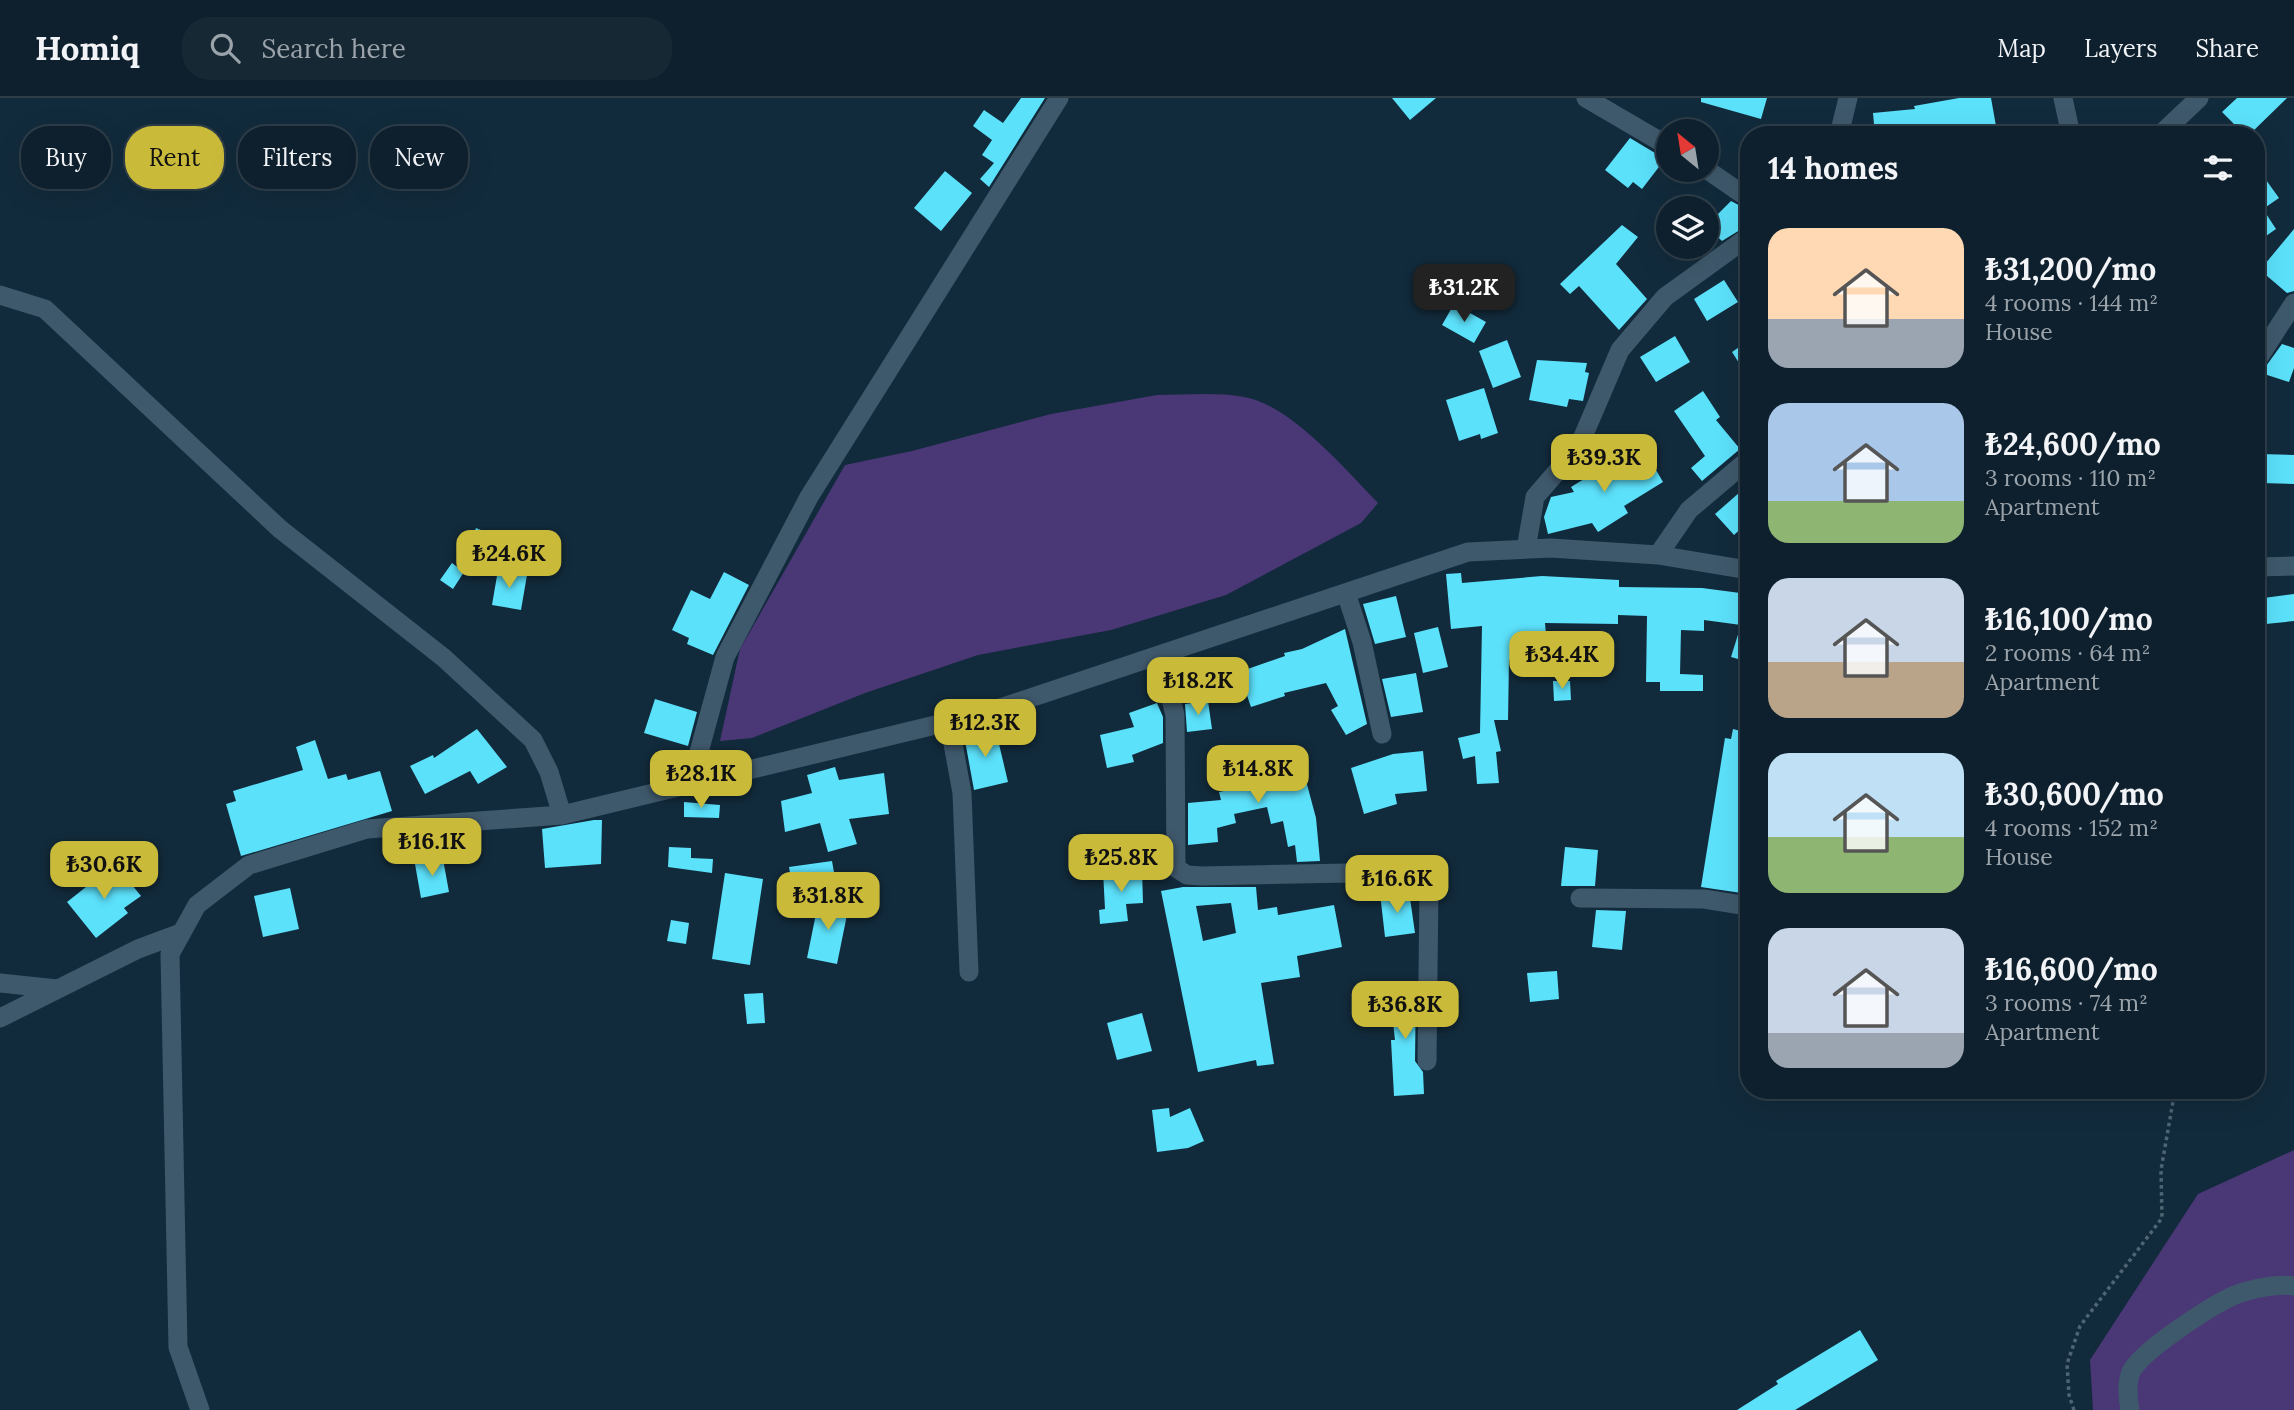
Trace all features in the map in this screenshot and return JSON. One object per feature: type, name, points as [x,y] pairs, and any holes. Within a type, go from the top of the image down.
[{"type":"street","points":[[690,785],[724,657],[809,497],[1059,98]]},
{"type":"street","points":[[1586,98],[1656,139]]},
{"type":"street","points":[[1841,126],[1847,98]]},
{"type":"street","points":[[2063,98],[2069,126]]},
{"type":"street","points":[[2169,126],[2199,98]]},
{"type":"street","points":[[1719,178],[1740,192]]},
{"type":"street","points":[[1526,549],[1535,497],[1579,446],[1620,351],[1665,297],[1740,243]]},
{"type":"street","points":[[0,295],[45,309],[280,529],[444,658],[533,740],[549,772],[562,816]]},
{"type":"street","points":[[2265,348],[2294,303]]},
{"type":"street","points":[[1658,555],[1689,510],[1740,467]]},
{"type":"street","points":[[200,1410],[178,1347],[170,954],[197,905],[249,865],[367,829],[562,816],[949,722],[1160,656],[1468,552],[1526,549],[1658,555],[1740,569]]},
{"type":"street","points":[[2265,567],[2294,565]]},
{"type":"street","points":[[1346,593],[1362,642],[1382,734]]},
{"type":"street","points":[[1160,656],[1175,715],[1176,868],[1186,875],[1202,876],[1347,873],[1372,877],[1387,883],[1429,887],[1427,1061]]},
{"type":"street","points":[[949,722],[962,793],[969,972]]},
{"type":"street","points":[[1580,898],[1704,899],[1740,905]]},
{"type":"street","points":[[0,1018],[138,949],[181,933]]},
{"type":"street","points":[[0,983],[58,989]]},
{"type":"street","points":[[2130,1410],[2127,1395],[2130,1374],[2141,1357],[2236,1295],[2294,1286]]},
{"type":"path","points":[[2074,1410],[2069,1395],[2067,1363],[2080,1326],[2162,1218],[2161,1170],[2173,1099]]},
{"type":"shaded area","points":[[1157,395],[1223,395],[1262,402],[1280,412],[1317,441],[1378,503],[1361,523],[1226,595],[1111,630],[978,655],[865,693],[752,738],[720,741],[740,649],[845,465],[912,451],[1051,414]]},
{"type":"shaded area","points":[[2294,1150],[2294,1410],[2093,1410],[2090,1360],[2198,1194]]},
{"type":"building","points":[[1021,98],[1045,98],[989,187],[980,179],[994,163],[982,155],[992,140],[973,126],[984,110],[1003,123]]},
{"type":"building","points":[[1392,98],[1436,98],[1410,120]]},
{"type":"building","points":[[1701,98],[1767,98],[1761,119],[1701,102]]},
{"type":"building","points":[[1959,98],[1991,98],[1996,126],[1874,126],[1873,113],[1915,109],[1914,106]]},
{"type":"building","points":[[2237,98],[2287,98],[2258,126],[2236,126],[2222,112]]},
{"type":"building","points":[[1630,138],[1656,154],[1656,171],[1642,189],[1633,182],[1628,188],[1605,170]]},
{"type":"building","points":[[945,171],[972,193],[941,231],[914,208]]},
{"type":"building","points":[[2265,179],[2279,198],[2265,208]]},
{"type":"building","points":[[1731,201],[1740,206],[1740,230],[1722,241],[1719,238],[1719,213]]},
{"type":"building","points":[[2265,212],[2276,229],[2265,237]]},
{"type":"building","points":[[1622,225],[1638,237],[1616,264],[1647,299],[1619,330],[1579,286],[1570,294],[1560,284]]},
{"type":"building","points":[[2294,229],[2294,291],[2287,293],[2265,274],[2265,264]]},
{"type":"building","points":[[1724,280],[1738,302],[1707,321],[1694,299]]},
{"type":"building","points":[[1454,304],[1486,322],[1474,343],[1442,325]]},
{"type":"building","points":[[1675,336],[1690,362],[1656,382],[1640,357]]},
{"type":"building","points":[[1507,340],[1521,377],[1493,388],[1479,351]]},
{"type":"building","points":[[2282,344],[2294,348],[2294,368],[2289,382],[2265,374],[2265,367]]},
{"type":"building","points":[[1740,346],[1740,364],[1732,352]]},
{"type":"building","points":[[1537,360],[1587,363],[1585,372],[1589,373],[1583,401],[1569,399],[1567,407],[1529,400]]},
{"type":"building","points":[[1484,388],[1498,433],[1481,439],[1480,434],[1459,441],[1446,400]]},
{"type":"building","points":[[1703,391],[1720,417],[1716,420],[1740,449],[1702,481],[1691,468],[1705,456],[1674,411]]},
{"type":"building","points":[[1641,444],[1663,482],[1624,506],[1628,513],[1598,532],[1592,523],[1548,534],[1544,517],[1551,497],[1574,492],[1571,487]]},
{"type":"building","points":[[2265,454],[2294,455],[2294,484],[2265,483]]},
{"type":"building","points":[[1740,492],[1740,529],[1734,535],[1715,514]]},
{"type":"building","points":[[476,528],[507,541],[494,572],[463,560]]},
{"type":"building","points":[[452,563],[464,572],[453,589],[440,580]]},
{"type":"building","points":[[498,570],[527,575],[521,610],[492,605]]},
{"type":"building","points":[[724,572],[749,585],[713,655],[687,644],[689,638],[672,630],[691,590],[710,599]]},
{"type":"building","points":[[1461,573],[1462,583],[1542,576],[1619,580],[1619,587],[1702,588],[1740,593],[1740,625],[1704,620],[1704,631],[1681,630],[1680,674],[1703,675],[1703,691],[1660,691],[1660,682],[1646,682],[1647,616],[1618,615],[1618,624],[1545,623],[1548,657],[1509,660],[1508,720],[1494,720],[1501,751],[1496,752],[1499,783],[1477,784],[1475,756],[1463,759],[1458,738],[1480,733],[1482,626],[1451,629],[1446,574]]},
{"type":"building","points":[[2294,594],[2294,621],[2265,624],[2265,598]]},
{"type":"building","points":[[1396,596],[1406,637],[1375,644],[1363,604]]},
{"type":"building","points":[[1438,627],[1448,667],[1423,673],[1414,633]]},
{"type":"building","points":[[1740,628],[1740,660],[1731,657]]},
{"type":"building","points":[[1345,629],[1367,724],[1346,735],[1331,710],[1338,706],[1326,683],[1284,693],[1285,696],[1251,707],[1239,672],[1285,656],[1284,653],[1302,649]]},
{"type":"building","points":[[1416,673],[1423,712],[1391,717],[1382,679]]},
{"type":"building","points":[[1553,681],[1570,681],[1571,700],[1554,701]]},
{"type":"building","points":[[655,699],[697,712],[688,746],[644,733]]},
{"type":"building","points":[[1208,701],[1212,729],[1187,732],[1185,704]]},
{"type":"building","points":[[1157,703],[1163,717],[1163,743],[1132,755],[1134,762],[1107,768],[1100,735],[1134,727],[1129,713]]},
{"type":"building","points":[[995,727],[1008,782],[974,790],[964,735]]},
{"type":"building","points":[[477,729],[507,767],[478,784],[470,771],[425,794],[410,766],[433,755],[434,758]]},
{"type":"building","points":[[1733,729],[1740,731],[1740,893],[1701,887],[1725,738],[1731,739]]},
{"type":"building","points":[[315,740],[328,779],[346,774],[348,780],[380,771],[392,811],[241,856],[226,804],[236,801],[233,791],[303,770],[296,747]]},
{"type":"building","points":[[1261,746],[1270,786],[1305,777],[1316,818],[1320,861],[1297,862],[1295,845],[1288,847],[1283,821],[1271,824],[1267,807],[1234,814],[1236,823],[1217,828],[1218,842],[1188,845],[1188,803],[1221,800],[1219,792],[1229,790],[1221,754]]},
{"type":"building","points":[[1423,751],[1427,791],[1395,794],[1397,804],[1364,814],[1351,768],[1393,754]]},
{"type":"building","points":[[835,767],[839,780],[884,773],[889,814],[849,819],[857,844],[828,852],[820,823],[785,832],[781,801],[812,793],[807,775]]},
{"type":"building","points":[[684,802],[720,805],[719,818],[684,817]]},
{"type":"building","points":[[602,820],[601,864],[545,868],[542,829]]},
{"type":"building","points":[[669,847],[691,848],[691,858],[713,859],[712,873],[668,867]]},
{"type":"building","points":[[1565,847],[1598,850],[1595,886],[1561,886]]},
{"type":"building","points":[[443,859],[449,892],[421,898],[415,864]]},
{"type":"building","points":[[832,861],[835,878],[792,885],[789,867]]},
{"type":"building","points":[[115,864],[141,896],[124,908],[128,913],[96,938],[67,902]]},
{"type":"building","points":[[1142,869],[1143,903],[1126,904],[1128,921],[1100,924],[1099,910],[1105,909],[1103,871]]},
{"type":"building","points":[[725,873],[763,879],[750,965],[712,959]]},
{"type":"building","points":[[1183,887],[1256,887],[1258,910],[1277,907],[1278,915],[1334,905],[1342,947],[1297,956],[1300,977],[1261,983],[1274,1064],[1257,1066],[1256,1060],[1198,1072],[1161,891]],"holes":[[[1231,903],[1236,933],[1203,941],[1196,906]]]},
{"type":"building","points":[[290,888],[299,929],[263,937],[254,896]]},
{"type":"building","points":[[1380,893],[1410,898],[1415,933],[1385,937]]},
{"type":"building","points":[[819,899],[849,905],[837,964],[807,958]]},
{"type":"building","points":[[1596,910],[1626,911],[1622,950],[1592,947]]},
{"type":"building","points":[[671,920],[689,923],[686,944],[667,941]]},
{"type":"building","points":[[1557,971],[1559,999],[1530,1002],[1527,973]]},
{"type":"building","points":[[1416,981],[1415,1061],[1423,1072],[1424,1094],[1394,1096],[1391,1040],[1395,1040],[1389,985]]},
{"type":"building","points":[[763,993],[765,1023],[747,1024],[744,994]]},
{"type":"building","points":[[1142,1013],[1152,1051],[1117,1060],[1107,1023]]},
{"type":"building","points":[[1169,1108],[1170,1117],[1190,1108],[1204,1141],[1188,1148],[1157,1152],[1152,1110]]},
{"type":"building","points":[[1860,1330],[1878,1360],[1795,1410],[1737,1410],[1778,1384],[1776,1381]]}]
